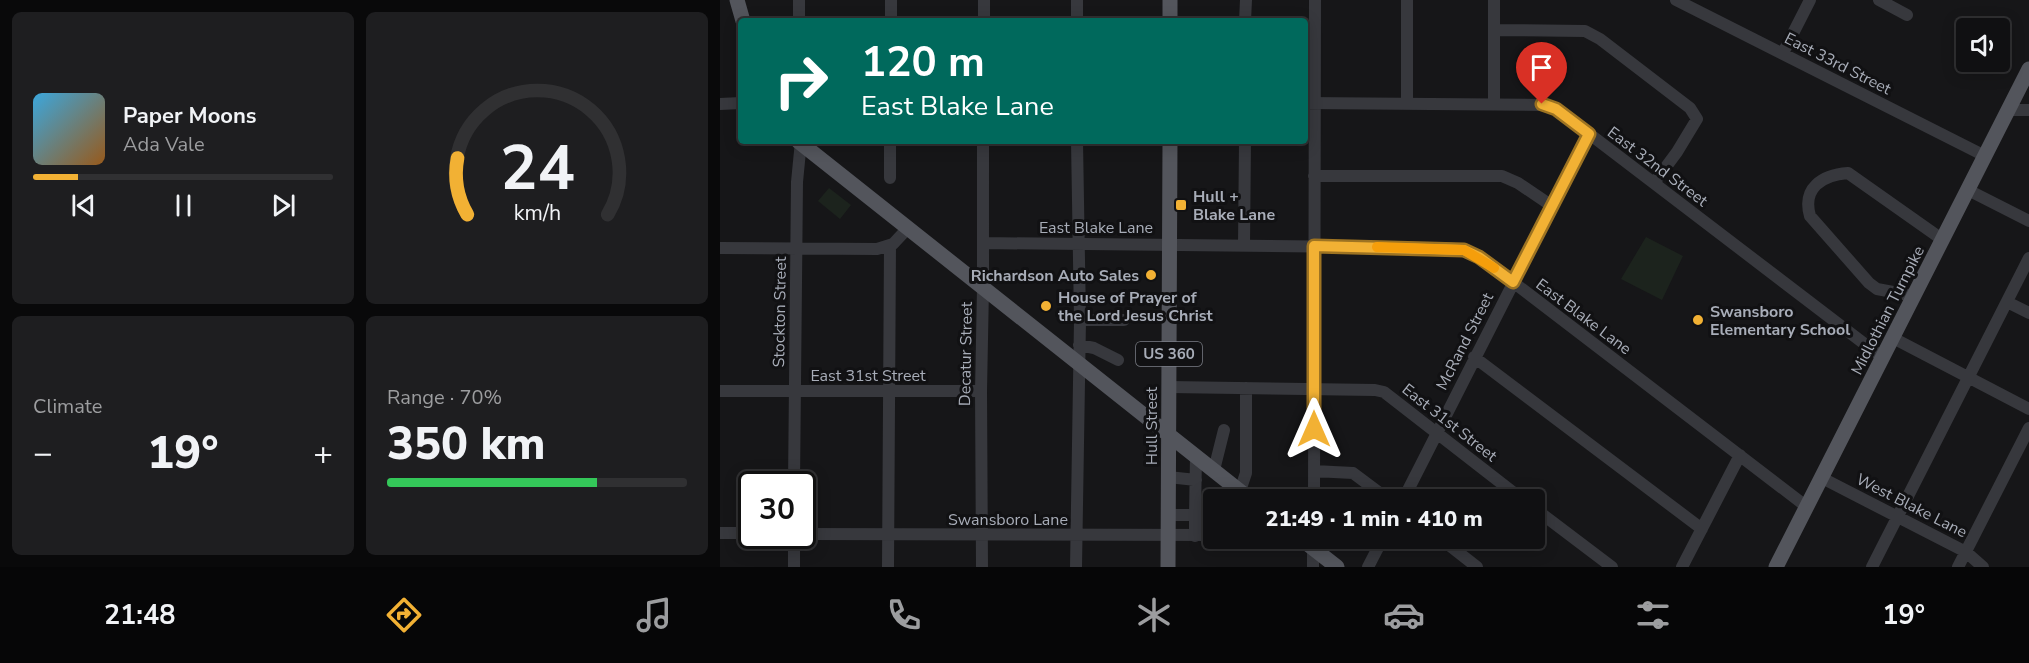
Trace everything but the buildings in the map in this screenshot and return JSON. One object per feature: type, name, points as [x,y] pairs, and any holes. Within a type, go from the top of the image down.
[{"type":"main road","points":[[737,0],[742,18]]},
{"type":"main road","points":[[1170,0],[1170,18]]},
{"type":"main road","name":"Midlothian Turnpike","points":[[1776,567],[2008,110],[2022,95],[2029,69]]},
{"type":"main road","points":[[802,144],[1238,489]]},
{"type":"main road","name":"Hull Street","points":[[1168,567],[1170,144]]},
{"type":"main road","points":[[1318,549],[1337,567]]},
{"type":"street","points":[[799,0],[799,18]]},
{"type":"street","points":[[891,0],[891,18]]},
{"type":"street","points":[[984,0],[984,18]]},
{"type":"street","points":[[1077,0],[1077,18]]},
{"type":"street","points":[[1245,18],[1246,0]]},
{"type":"street","points":[[1314,489],[1314,176],[1310,103],[1315,0]]},
{"type":"street","points":[[1407,0],[1407,103]]},
{"type":"street","points":[[1494,0],[1494,103]]},
{"type":"street","name":"East 33rd Street","points":[[1676,0],[1985,156]]},
{"type":"street","points":[[1783,53],[1810,0]]},
{"type":"street","points":[[1879,0],[1907,15]]},
{"type":"street","points":[[1494,30],[1584,31],[1600,39],[1690,108],[1697,119],[1677,152],[1653,183]]},
{"type":"street","points":[[720,104],[738,103]]},
{"type":"street","name":"East 32nd Street","points":[[1310,103],[1548,105],[1562,113],[1883,358]]},
{"type":"street","points":[[2008,110],[2029,110]]},
{"type":"street","name":"McRand Street","points":[[1408,489],[1589,134]]},
{"type":"street","name":"Stockton Street","points":[[794,471],[797,182],[800,144]]},
{"type":"street","points":[[890,144],[890,178]]},
{"type":"street","name":"Decatur Street","points":[[982,567],[983,144]]},
{"type":"street","points":[[1076,567],[1080,320],[1077,144]]},
{"type":"street","points":[[1244,245],[1245,144]]},
{"type":"street","points":[[1914,296],[1877,289],[1869,283],[1810,216],[1807,205],[1809,196],[1824,178],[1835,174],[1848,174],[1943,240]]},
{"type":"street","points":[[1314,176],[1502,176],[1518,183],[1552,206]]},
{"type":"street","points":[[1968,190],[2029,221]]},
{"type":"street","points":[[720,248],[877,249],[890,245],[907,229]]},
{"type":"street","name":"East Blake Lane","points":[[983,243],[1314,246],[1464,250],[1479,257],[1513,282],[1807,507]]},
{"type":"street","points":[[888,567],[890,245]]},
{"type":"street","points":[[1872,567],[2029,258]]},
{"type":"street","points":[[2007,302],[2029,313]]},
{"type":"street","points":[[1080,320],[1124,320]]},
{"type":"street","points":[[1893,338],[2029,409]]},
{"type":"street","points":[[1079,345],[1094,348],[1118,360]]},
{"type":"street","points":[[1474,357],[1702,529]]},
{"type":"street","name":"East 31st Street","points":[[1169,387],[1314,388],[1384,392],[1509,489]]},
{"type":"street","points":[[1238,489],[1246,473],[1246,388]]},
{"type":"street","name":"East 31st Street","points":[[720,391],[981,391]]},
{"type":"street","points":[[1958,567],[2029,428]]},
{"type":"street","points":[[1214,470],[1224,430]]},
{"type":"street","points":[[1682,567],[1740,455]]},
{"type":"street","points":[[1195,536],[1196,456]]},
{"type":"street","points":[[1314,471],[1353,473],[1374,489]]},
{"type":"street","points":[[1168,477],[1196,480]]},
{"type":"street","name":"West Blake Lane","points":[[1822,478],[1966,552],[1983,567]]},
{"type":"street","points":[[1168,515],[1195,515]]},
{"type":"street","points":[[1545,516],[1612,567]]},
{"type":"street","points":[[720,533],[738,533]]},
{"type":"street","name":"Swansboro Lane","points":[[816,534],[1203,536]]},
{"type":"street","points":[[794,549],[794,567]]},
{"type":"street","points":[[1313,549],[1313,567]]},
{"type":"street","points":[[1368,567],[1377,549]]},
{"type":"street","points":[[1454,549],[1477,567]]},
{"type":"shaded area","points":[[829,188],[851,205],[840,219],[818,201]]},
{"type":"shaded area","points":[[1646,237],[1683,256],[1662,300],[1621,279]]},
{"type":"slow traffic","points":[[1377,247],[1464,250],[1494,268]]},
{"type":"place","name":"Hull + Blake Lane","points":[[1181,205]]},
{"type":"place","name":"Richardson Auto Sales","points":[[1151,275]]},
{"type":"place","name":"House of Prayer of the Lord Jesus Christ","points":[[1046,306]]},
{"type":"place","name":"Swansboro Elementary School","points":[[1698,320]]},
{"type":"route","points":[[1314,429],[1314,246],[1464,250],[1479,257],[1513,282],[1589,134],[1556,109],[1542,104]]}]
